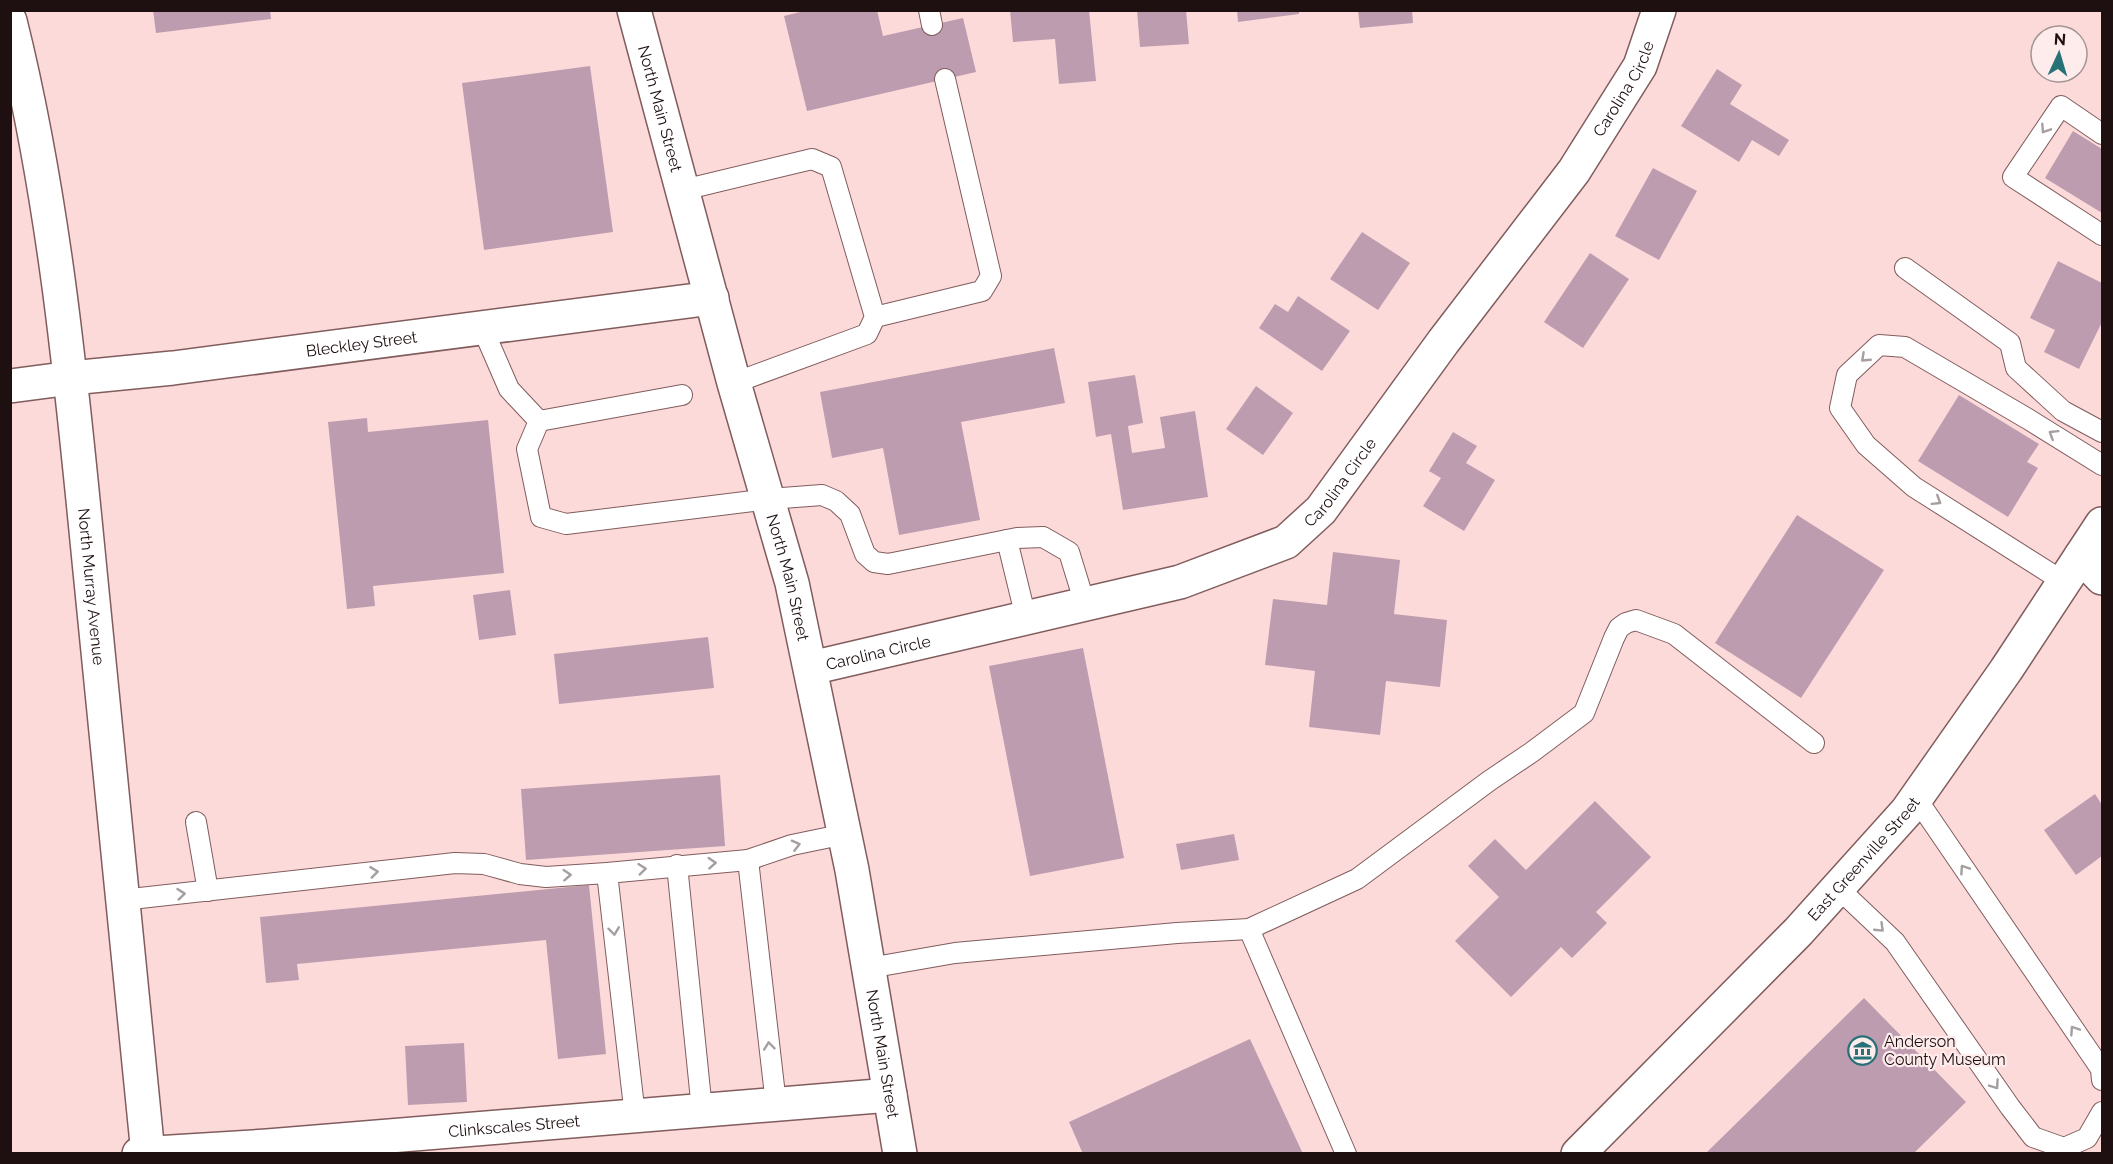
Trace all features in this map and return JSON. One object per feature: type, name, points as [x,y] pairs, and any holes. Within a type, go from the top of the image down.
[{"type":"main road","name":"North Main Street","points":[[634,10],[734,383],[792,583],[812,668],[845,834],[900,1154]]},
{"type":"main road","name":"Carolina Circle","points":[[812,668],[1180,582],[1286,542],[1321,510],[1443,342],[1574,171],[1640,66],[1659,10]]},
{"type":"main road","name":"North Murray Avenue","points":[[10,21],[19,92],[45,186],[71,378],[145,1153]]},
{"type":"main road","name":"Bleckley Street","points":[[10,387],[712,298]]},
{"type":"main road","name":"East Greenville Street","points":[[1578,1154],[1798,932],[1907,811],[2006,670],[2083,572],[2103,524]]},
{"type":"main road","name":"Clinkscales Street","points":[[145,1153],[267,1146],[426,1143],[635,1116],[891,1095]]},
{"type":"lane","points":[[875,317],[982,291],[991,276],[945,79]]},
{"type":"lane","points":[[2103,134],[2061,106],[2013,177],[2103,235]]},
{"type":"lane","points":[[683,190],[812,159],[831,167],[875,317],[867,334],[734,383]]},
{"type":"lane","points":[[1905,268],[2010,343],[2016,368],[2063,411],[2103,432]]},
{"type":"lane","points":[[482,327],[509,389],[539,420]]},
{"type":"lane","points":[[2083,572],[1914,487],[1866,445],[1840,408],[1847,375],[1879,345],[1905,347],[2103,465]]},
{"type":"lane","points":[[539,420],[682,395]]},
{"type":"lane","points":[[539,420],[527,448],[541,517],[566,524],[768,499],[822,495],[836,501],[850,514],[865,554],[874,562],[888,564],[1007,540],[1043,537],[1069,552],[1085,604]]},
{"type":"lane","points":[[1007,540],[1026,618]]},
{"type":"lane","points":[[868,968],[955,952],[1154,934],[1249,929],[1357,879],[1584,713],[1619,628],[1636,620],[1674,634],[1814,743]]},
{"type":"lane","points":[[1916,798],[2101,1069],[2103,1080]]},
{"type":"lane","points":[[196,822],[208,891]]},
{"type":"lane","points":[[122,900],[454,862],[484,864],[520,874],[546,877],[607,873],[748,860],[792,845],[845,834]]},
{"type":"lane","points":[[748,860],[776,1104]]},
{"type":"lane","points":[[677,865],[702,1110]]},
{"type":"lane","points":[[607,873],[635,1116]]},
{"type":"lane","points":[[1838,888],[1895,942],[2033,1137],[2064,1148],[2095,1141],[2103,1112]]},
{"type":"lane","points":[[1249,929],[1346,1154]]},
{"type":"building","points":[[153,10],[270,10],[271,19],[156,33]]},
{"type":"building","points":[[808,10],[877,10],[883,36],[963,18],[976,72],[807,111],[784,16]]},
{"type":"building","points":[[1010,10],[1089,10],[1096,81],[1059,84],[1055,39],[1013,42]]},
{"type":"building","points":[[1137,10],[1186,10],[1189,44],[1140,47]]},
{"type":"building","points":[[1237,10],[1299,10],[1299,14],[1238,22]]},
{"type":"building","points":[[1358,10],[1412,10],[1413,23],[1360,28]]},
{"type":"building","points":[[590,66],[613,232],[484,250],[462,83]]},
{"type":"building","points":[[1717,69],[1742,85],[1730,104],[1789,140],[1779,156],[1752,140],[1739,162],[1681,126]]},
{"type":"building","points":[[2073,131],[2102,149],[2102,213],[2045,178]]},
{"type":"building","points":[[1653,168],[1697,191],[1659,260],[1615,236]]},
{"type":"building","points":[[1362,232],[1410,263],[1378,310],[1330,279]]},
{"type":"building","points":[[1590,253],[1629,279],[1583,348],[1544,322]]},
{"type":"building","points":[[2058,261],[2102,283],[2102,322],[2079,369],[2044,352],[2055,330],[2030,318]]},
{"type":"building","points":[[1298,296],[1350,331],[1322,371],[1259,328],[1275,304],[1288,312]]},
{"type":"building","points":[[1054,348],[1065,403],[961,422],[980,520],[899,535],[883,448],[832,458],[820,392]]},
{"type":"building","points":[[1135,375],[1143,423],[1128,426],[1132,453],[1165,448],[1160,417],[1195,411],[1208,497],[1123,510],[1111,434],[1096,437],[1088,382]]},
{"type":"building","points":[[1256,386],[1293,413],[1263,455],[1226,429]]},
{"type":"building","points":[[1959,395],[2039,444],[2027,462],[2038,468],[2008,517],[1918,461]]},
{"type":"building","points":[[367,418],[368,432],[488,420],[504,573],[373,586],[375,606],[347,609],[328,422]]},
{"type":"building","points":[[1453,432],[1477,446],[1466,463],[1495,480],[1464,531],[1423,506],[1441,478],[1429,471]]},
{"type":"building","points":[[1797,515],[1884,570],[1801,698],[1715,643]]},
{"type":"building","points":[[1333,552],[1400,560],[1394,614],[1447,620],[1440,687],[1386,681],[1380,735],[1309,727],[1315,671],[1265,665],[1273,599],[1327,605]]},
{"type":"building","points":[[510,590],[516,635],[479,640],[473,595]]},
{"type":"building","points":[[708,637],[714,688],[559,704],[554,654]]},
{"type":"building","points":[[1083,648],[1124,858],[1030,876],[989,666]]},
{"type":"building","points":[[720,775],[725,846],[526,860],[521,789]]},
{"type":"building","points":[[2095,794],[2102,805],[2102,856],[2076,875],[2044,830]]},
{"type":"building","points":[[1595,801],[1651,857],[1596,912],[1607,923],[1572,958],[1561,947],[1511,997],[1455,941],[1499,897],[1468,866],[1495,839],[1526,870]]},
{"type":"building","points":[[1234,834],[1239,860],[1181,870],[1176,844]]},
{"type":"building","points":[[589,885],[606,1054],[558,1059],[546,940],[297,964],[299,980],[266,983],[260,917]]},
{"type":"building","name":"Anderson County Museum","points":[[1864,998],[1966,1102],[1913,1154],[1705,1154]]},
{"type":"building","points":[[1250,1039],[1303,1154],[1083,1154],[1069,1122]]},
{"type":"building","points":[[464,1043],[467,1102],[408,1105],[405,1046]]},
{"type":"place","name":"Anderson County Museum","points":[[1863,1050]]}]
